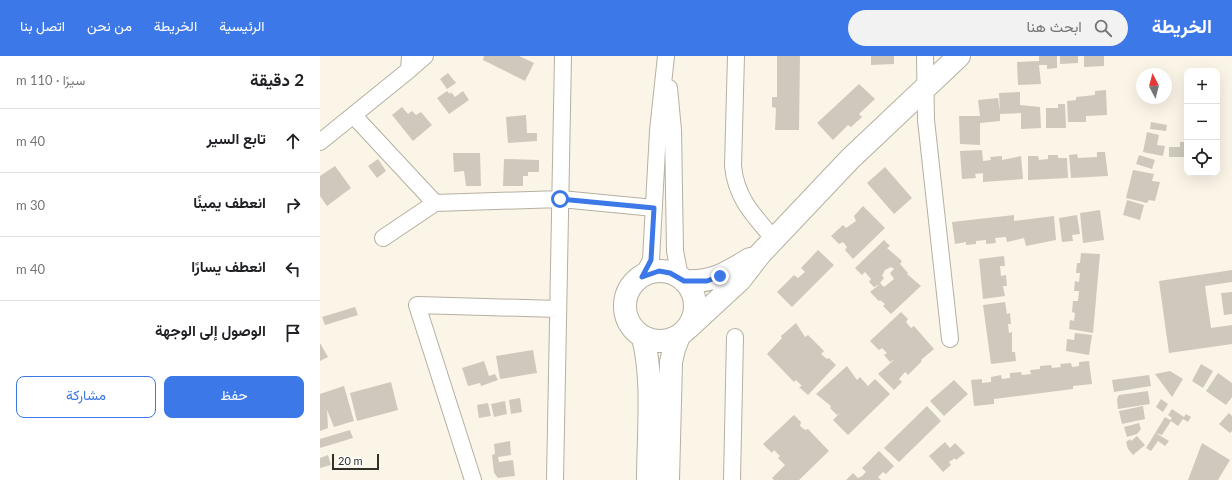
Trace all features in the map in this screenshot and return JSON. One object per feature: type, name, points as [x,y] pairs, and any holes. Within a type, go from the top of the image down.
[{"type":"main road","points":[[767,246],[720,276],[707,281],[682,279],[670,273],[659,271],[642,277],[631,287],[626,297],[625,308],[627,320],[634,330],[643,338],[655,342],[684,332],[740,280],[767,246],[850,159],[959,56]]},
{"type":"main road","points":[[668,480],[671,362],[674,349],[694,318],[696,305],[694,295],[682,279]]},
{"type":"main road","points":[[643,338],[647,353],[649,371],[648,480]]},
{"type":"street","points":[[320,142],[354,116],[410,63],[425,56]]},
{"type":"street","points":[[556,480],[563,56]]},
{"type":"street","points":[[642,277],[651,260],[658,130],[666,56]]},
{"type":"street","points":[[666,56],[673,130],[675,251],[682,279]]},
{"type":"street","points":[[736,56],[734,178],[742,201],[767,246]]},
{"type":"street","points":[[925,56],[926,120],[950,340]]},
{"type":"street","points":[[354,116],[435,203]]},
{"type":"street","points":[[383,238],[435,203],[560,199],[654,208]]},
{"type":"street","points":[[473,480],[417,305],[558,309]]},
{"type":"street","points":[[732,480],[735,337]]},
{"type":"building","points":[[484,56],[519,56],[534,63],[525,81],[483,60]]},
{"type":"building","points":[[777,56],[800,56],[799,130],[775,130],[776,108],[772,107],[772,97],[777,97]]},
{"type":"building","points":[[871,56],[894,56],[894,64],[871,65]]},
{"type":"building","points":[[1039,56],[1057,56],[1057,68],[1047,69],[1047,65],[1039,65],[1041,84],[1018,85],[1017,62],[1039,61]]},
{"type":"building","points":[[1060,56],[1078,56],[1078,63],[1060,64]]},
{"type":"building","points":[[1084,56],[1104,56],[1104,66],[1084,67]]},
{"type":"building","points":[[448,73],[456,83],[447,89],[440,79]]},
{"type":"building","points":[[859,84],[875,99],[859,114],[862,117],[851,127],[848,125],[833,140],[817,123]]},
{"type":"building","points":[[1106,90],[1107,115],[1086,116],[1086,122],[1068,122],[1067,101],[1076,100],[1076,97],[1095,95],[1095,91]]},
{"type":"building","points":[[447,91],[450,94],[451,92],[455,97],[463,91],[469,100],[449,114],[437,98]]},
{"type":"building","points":[[1020,92],[1020,105],[1040,107],[1041,128],[1021,129],[1021,113],[1000,114],[1000,121],[980,123],[980,145],[960,144],[959,116],[980,116],[978,100],[998,98],[1000,111],[999,93]]},
{"type":"building","points":[[1058,104],[1065,104],[1066,128],[1046,128],[1046,108],[1058,108]]},
{"type":"building","points":[[402,107],[408,114],[412,111],[416,115],[421,112],[432,125],[413,141],[392,115]]},
{"type":"building","points":[[526,115],[527,133],[537,133],[537,141],[508,143],[506,117]]},
{"type":"building","points":[[1151,122],[1167,125],[1166,131],[1150,129]]},
{"type":"building","points":[[1147,132],[1159,135],[1157,145],[1165,146],[1163,156],[1143,152]]},
{"type":"building","points":[[1180,142],[1184,142],[1184,157],[1169,157],[1169,147],[1180,147]]},
{"type":"building","points":[[982,150],[983,161],[991,160],[990,157],[1002,156],[1002,160],[1021,156],[1023,179],[983,182],[983,173],[975,174],[976,178],[962,179],[960,151]]},
{"type":"building","points":[[1097,152],[1105,152],[1108,176],[1071,178],[1069,155],[1077,154],[1078,158],[1097,157]]},
{"type":"building","points":[[453,153],[480,153],[481,186],[466,186],[464,171],[454,172]]},
{"type":"building","points":[[1048,155],[1058,155],[1058,158],[1067,158],[1068,178],[1028,180],[1028,156],[1038,156],[1039,160],[1048,159]]},
{"type":"building","points":[[1139,155],[1155,160],[1152,169],[1136,164]]},
{"type":"building","points":[[378,159],[386,171],[377,178],[368,166]]},
{"type":"building","points":[[504,159],[539,160],[539,172],[528,172],[528,176],[523,176],[523,186],[503,186]]},
{"type":"building","points":[[335,166],[351,188],[327,206],[320,196],[320,176]]},
{"type":"building","points":[[885,167],[912,198],[894,214],[867,183]]},
{"type":"building","points":[[1133,170],[1154,174],[1152,181],[1160,182],[1155,201],[1149,200],[1147,203],[1126,198]]},
{"type":"building","points":[[1127,200],[1144,205],[1140,220],[1123,215]]},
{"type":"building","points":[[863,206],[885,228],[853,259],[845,250],[847,247],[843,242],[839,244],[831,236],[843,225],[846,228],[856,221],[854,216]]},
{"type":"building","points":[[1100,210],[1104,240],[1083,243],[1080,213]]},
{"type":"building","points":[[1014,215],[1014,221],[1054,216],[1056,240],[1026,246],[1024,238],[1007,242],[1006,237],[995,238],[996,243],[986,244],[986,240],[976,241],[976,244],[966,245],[966,242],[955,244],[952,222]]},
{"type":"building","points":[[1077,215],[1080,234],[1072,235],[1073,241],[1062,242],[1059,218]]},
{"type":"building","points":[[884,240],[890,246],[887,248],[902,261],[900,264],[908,273],[907,274],[921,286],[891,314],[883,306],[885,304],[880,300],[879,301],[870,292],[880,284],[874,287],[869,282],[871,279],[865,272],[862,275],[855,268]],"holes":[[[891,267],[894,269],[890,273],[894,279],[884,287],[880,283],[884,278],[882,276],[885,270]]]},
{"type":"building","points":[[818,250],[834,265],[792,307],[777,292],[794,275],[798,278],[805,272],[801,268]]},
{"type":"building","points":[[1081,253],[1100,254],[1093,333],[1069,329],[1070,320],[1074,321],[1075,313],[1072,312],[1073,301],[1078,301],[1079,291],[1074,291],[1075,281],[1079,282],[1080,273],[1076,273],[1077,263],[1080,263]]},
{"type":"building","points":[[1004,256],[1005,266],[1000,266],[1001,276],[1006,275],[1007,286],[1003,286],[1005,296],[983,299],[979,259]]},
{"type":"building","points":[[1232,270],[1232,282],[1205,286],[1211,328],[1232,325],[1232,344],[1169,353],[1159,281]]},
{"type":"building","points":[[1232,292],[1232,314],[1224,315],[1221,293]]},
{"type":"building","points":[[1005,302],[1007,314],[1010,313],[1011,324],[1008,324],[1009,333],[1012,332],[1012,352],[1015,352],[1016,361],[991,364],[983,305]]},
{"type":"building","points":[[355,307],[358,315],[325,325],[322,317]]},
{"type":"building","points":[[901,312],[908,319],[906,322],[911,328],[914,326],[934,349],[921,360],[922,361],[908,375],[905,372],[899,379],[902,382],[894,390],[878,374],[895,359],[890,362],[884,355],[887,353],[882,348],[879,350],[870,341]]},
{"type":"building","points":[[796,323],[805,337],[808,335],[824,351],[821,354],[827,359],[829,358],[836,365],[808,395],[799,387],[802,386],[796,380],[794,382],[767,354],[782,338],[781,336]]},
{"type":"building","points":[[1075,333],[1092,335],[1089,355],[1066,351],[1067,339],[1074,340]]},
{"type":"building","points":[[320,343],[328,357],[320,361]]},
{"type":"building","points":[[533,350],[537,373],[500,379],[496,356]]},
{"type":"building","points":[[484,361],[489,376],[495,374],[498,380],[481,386],[480,383],[468,386],[462,368]]},
{"type":"building","points":[[1089,361],[1092,384],[1073,386],[1073,389],[994,399],[994,404],[974,406],[971,380],[982,379],[982,383],[991,382],[991,377],[1001,375],[1002,379],[1010,378],[1010,373],[1021,372],[1022,375],[1031,374],[1030,370],[1040,369],[1040,366],[1051,365],[1052,368],[1061,367],[1060,364],[1071,363],[1072,367],[1079,366],[1079,362]]},
{"type":"building","points":[[1201,364],[1213,371],[1203,388],[1192,381]]},
{"type":"building","points":[[847,366],[857,380],[860,377],[868,386],[875,379],[890,394],[848,435],[833,420],[841,412],[837,415],[830,408],[831,406],[816,394]]},
{"type":"building","points":[[1170,371],[1183,379],[1172,397],[1155,374]]},
{"type":"building","points":[[1218,373],[1232,383],[1232,397],[1226,405],[1206,391]]},
{"type":"building","points":[[1149,375],[1151,386],[1114,392],[1112,380]]},
{"type":"building","points":[[954,380],[968,394],[944,416],[930,401]]},
{"type":"building","points":[[391,382],[398,410],[357,421],[350,393]]},
{"type":"building","points":[[344,386],[354,421],[334,427],[327,410],[328,428],[320,431],[320,394]]},
{"type":"building","points":[[1148,391],[1150,404],[1118,409],[1117,399],[1119,395]]},
{"type":"building","points":[[520,398],[522,412],[511,414],[509,400]]},
{"type":"building","points":[[1161,399],[1168,404],[1163,412],[1156,407]]},
{"type":"building","points":[[505,401],[507,414],[494,417],[491,404]]},
{"type":"building","points":[[488,403],[491,416],[479,418],[477,405]]},
{"type":"building","points":[[927,406],[941,421],[899,462],[884,448]]},
{"type":"building","points":[[1143,406],[1145,419],[1122,424],[1119,411]]},
{"type":"building","points":[[1172,409],[1184,417],[1186,414],[1191,417],[1188,422],[1183,419],[1178,426],[1171,421],[1162,435],[1156,433],[1169,441],[1165,446],[1158,441],[1151,451],[1146,448],[1165,417],[1170,420],[1172,418],[1168,415]]},
{"type":"building","points":[[1229,413],[1232,416],[1232,431],[1230,433],[1219,424]]},
{"type":"building","points":[[794,415],[801,422],[800,426],[805,430],[808,429],[829,451],[799,480],[774,480],[772,478],[785,465],[778,458],[780,456],[774,450],[772,453],[763,444]]},
{"type":"building","points":[[1139,423],[1141,429],[1137,434],[1127,437],[1124,427]]},
{"type":"building","points":[[350,430],[353,438],[320,448],[320,439]]},
{"type":"building","points":[[1137,436],[1145,445],[1133,455],[1128,449],[1126,442],[1130,439],[1131,441]]},
{"type":"building","points":[[510,441],[511,455],[498,457],[499,462],[513,460],[515,476],[498,478],[494,473],[492,455],[495,454],[494,444]]},
{"type":"building","points":[[945,442],[950,448],[955,443],[965,453],[956,460],[955,458],[949,462],[951,465],[943,472],[929,456]]},
{"type":"building","points":[[1202,443],[1230,460],[1218,480],[1188,480]]},
{"type":"building","points":[[879,451],[894,466],[886,474],[883,472],[878,477],[881,480],[846,480],[853,473],[858,478],[862,476],[866,472],[862,468]]},
{"type":"building","points":[[328,455],[331,465],[320,468],[320,458]]},
{"type":"route","points":[[560,199],[654,208],[651,260],[642,277],[648,273],[659,271],[670,273],[680,277],[684,281],[694,282],[707,281],[720,276]]}]
